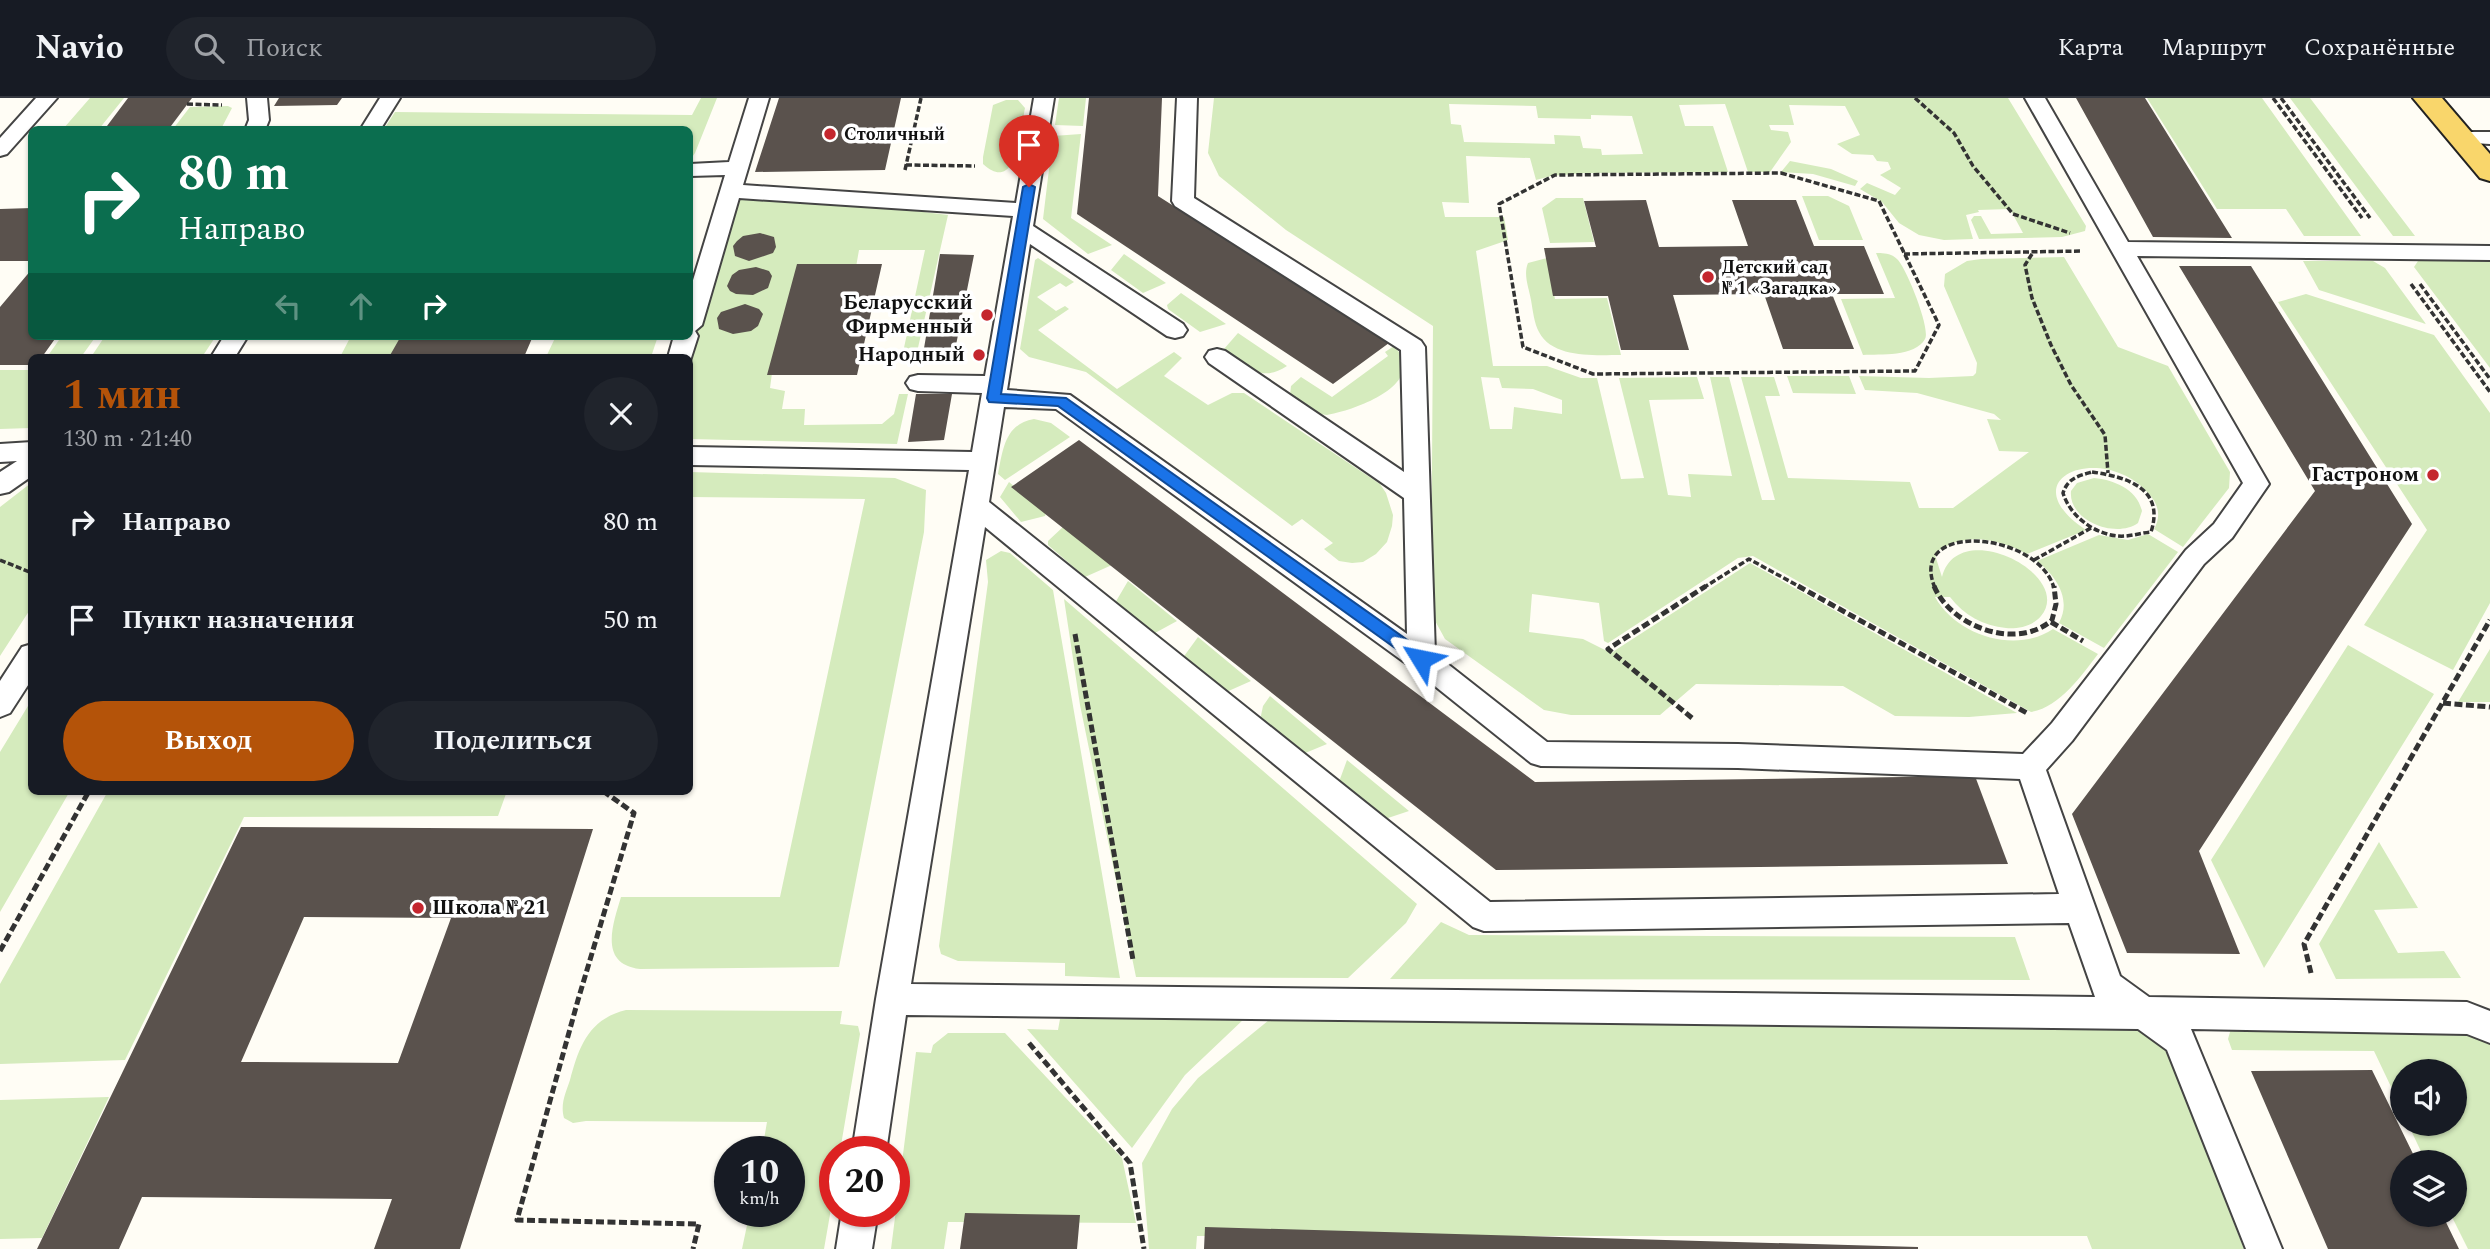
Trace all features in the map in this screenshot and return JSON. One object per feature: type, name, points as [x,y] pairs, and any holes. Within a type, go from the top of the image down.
[{"type":"main road","points":[[2427,98],[2490,172]]},
{"type":"lane","points":[[0,150],[47,98]]},
{"type":"lane","points":[[257,98],[259,120],[257,126]]},
{"type":"lane","points":[[372,126],[390,98]]},
{"type":"lane","points":[[693,315],[759,98]]},
{"type":"lane","points":[[871,1136],[892,999],[1044,98]]},
{"type":"lane","points":[[1187,98],[1183,201],[1413,347],[1421,659]]},
{"type":"lane","points":[[918,383],[1061,401],[1421,659],[1541,754],[1738,756],[2030,767],[2062,732],[2195,557],[2223,531],[2256,484],[2035,98]]},
{"type":"lane","points":[[2462,138],[2490,138]]},
{"type":"lane","points":[[693,170],[738,169]]},
{"type":"lane","points":[[731,191],[1024,219],[1175,330]]},
{"type":"lane","points":[[2121,249],[2490,253]]},
{"type":"lane","points":[[1217,357],[1417,494]]},
{"type":"lane","points":[[0,453],[28,451]]},
{"type":"lane","points":[[693,456],[983,461]]},
{"type":"lane","points":[[0,485],[28,466]]},
{"type":"lane","points":[[975,505],[1484,917],[2078,908]]},
{"type":"lane","points":[[0,705],[28,662]]},
{"type":"lane","points":[[2030,767],[2106,986],[2179,1039],[2264,1249]]},
{"type":"lane","points":[[892,999],[2319,1015],[2467,1018],[2490,1027]]},
{"type":"lane","points":[[854,1249],[857,1227]]},
{"type":"path","points":[[903,178],[922,98]]},
{"type":"path","points":[[1915,98],[1954,133],[1973,166],[2013,214],[2121,249]]},
{"type":"path","points":[[187,104],[223,105]]},
{"type":"path","points":[[906,165],[975,166]]},
{"type":"path","points":[[1781,173],[1879,201],[1904,254],[1939,325],[1915,371],[1593,374],[1523,347],[1499,204],[1555,175],[1781,173]]},
{"type":"path","points":[[1904,254],[2032,254],[2121,249]]},
{"type":"path","points":[[2032,254],[2025,265],[2032,298],[2071,386],[2105,435],[2108,473]]},
{"type":"path","points":[[2108,473],[2137,486],[2148,496],[2154,507],[2156,516],[2151,532],[2120,537],[2091,528],[2069,510],[2063,499],[2064,488],[2069,480],[2078,474],[2108,473]]},
{"type":"path","points":[[2034,560],[2091,528]]},
{"type":"path","points":[[1975,539],[1996,542],[2016,549],[2034,560],[2048,575],[2055,590],[2056,606],[2051,622],[2039,629],[2019,633],[1998,633],[1978,627],[1957,616],[1943,603],[1933,587],[1929,572],[1933,558],[1942,548],[1957,541],[1975,539]]},
{"type":"path","points":[[1738,756],[1608,649],[1749,559],[2062,732]]},
{"type":"path","points":[[0,560],[28,571]]},
{"type":"path","points":[[1065,578],[1140,1002]]},
{"type":"path","points":[[2319,1015],[2304,944],[2490,620]]},
{"type":"path","points":[[2443,703],[2490,707]]},
{"type":"path","points":[[0,951],[87,795]]},
{"type":"path","points":[[609,795],[634,813],[578,1000],[517,1220],[698,1224],[693,1249]]},
{"type":"path","points":[[1022,1034],[1130,1163],[1144,1249]]},
{"type":"green space","points":[[90,98],[124,98],[101,126],[66,126]]},
{"type":"green space","points":[[701,98],[717,98],[693,156],[693,126],[386,126],[395,112],[692,115]]},
{"type":"green space","points":[[1059,98],[1086,98],[1083,126],[1055,125]]},
{"type":"green space","points":[[1214,98],[2008,98],[2086,226],[2085,231],[2062,237],[1979,239],[1971,220],[1974,216],[1981,216],[1991,234],[2023,233],[2010,209],[1978,210],[1979,212],[1966,215],[1973,239],[1944,240],[1919,235],[1899,223],[1882,202],[1860,189],[1867,183],[1895,195],[1901,188],[1880,175],[1891,169],[1888,162],[1877,161],[1873,155],[1852,154],[1837,144],[1860,135],[1845,106],[1789,105],[1794,125],[1769,125],[1771,130],[1788,132],[1791,142],[1770,172],[1748,172],[1725,104],[1679,105],[1685,126],[1713,126],[1728,172],[1584,173],[1536,180],[1530,158],[1466,156],[1469,203],[1442,202],[1445,217],[1504,217],[1508,240],[1476,251],[1493,366],[1547,366],[1581,378],[1597,378],[1621,479],[1644,478],[1619,378],[1697,377],[1704,399],[1649,400],[1668,495],[1691,497],[1688,474],[1732,476],[1710,377],[1729,377],[1762,500],[1775,500],[1741,377],[1774,377],[1780,396],[1765,396],[1788,478],[1910,482],[1919,508],[1953,508],[2029,452],[1999,451],[1987,419],[2001,420],[1994,414],[1917,393],[1865,390],[1859,376],[1973,376],[1977,363],[1944,286],[1945,274],[1967,261],[1981,259],[2064,257],[2118,347],[2168,366],[2230,472],[2229,488],[2183,547],[2154,529],[2158,516],[2155,502],[2130,478],[2109,470],[2088,468],[2071,472],[2059,481],[2056,495],[2064,511],[2086,530],[2027,554],[2005,544],[1970,539],[1947,545],[1937,552],[1935,555],[1942,577],[1952,559],[1969,551],[1989,551],[2010,558],[2029,569],[2042,584],[2047,600],[2041,616],[2025,626],[2011,628],[1990,625],[1975,618],[1961,609],[1950,597],[1935,597],[1945,611],[1972,631],[1988,637],[2022,640],[2053,629],[2098,654],[2069,689],[2042,709],[2031,712],[1753,556],[1738,558],[1608,643],[1604,641],[1599,603],[1532,594],[1529,632],[1583,639],[1611,653],[1750,563],[2017,713],[1969,717],[1895,716],[1843,686],[1696,684],[1660,715],[1571,715],[1544,710],[1445,639],[1433,617],[1433,326],[1286,230],[1219,176],[1208,153]],"holes":[[[1449,104],[1536,106],[1538,118],[1591,119],[1591,115],[1632,116],[1643,154],[1602,155],[1601,149],[1583,148],[1580,136],[1554,135],[1555,144],[1464,142],[1461,125],[1451,124]],[[1481,377],[1499,378],[1502,388],[1533,389],[1562,400],[1562,414],[1514,407],[1512,429],[1490,429]]]},
{"type":"green space","points":[[2147,98],[2262,98],[2361,236],[2304,236],[2286,209],[2217,209]]},
{"type":"green space","points":[[2290,98],[2310,98],[2415,236],[2393,236]]},
{"type":"green space","points":[[1006,100],[1018,100],[1025,108],[1016,155],[1004,171],[995,172],[983,164],[983,157],[993,105]]},
{"type":"green space","points":[[190,107],[232,108],[223,126],[175,126]]},
{"type":"green space","points":[[1081,134],[1071,218],[1112,245],[1088,254],[1043,219],[1053,136]]},
{"type":"green space","points":[[1790,161],[1831,169],[1858,181],[1855,186],[1813,174],[1781,172]]},
{"type":"green space","points":[[1802,196],[1828,196],[1849,206],[1863,240],[1819,240]]},
{"type":"green space","points":[[739,198],[948,215],[915,361],[902,357],[925,250],[859,250],[856,267],[772,373],[770,388],[785,391],[782,409],[805,409],[804,425],[882,424],[894,414],[899,394],[908,394],[897,444],[693,439],[693,354],[682,354],[688,340],[693,340],[693,323],[705,269]]},
{"type":"green space","points":[[1556,198],[1583,198],[1594,242],[1550,243],[1542,208]]},
{"type":"green space","points":[[1876,253],[1890,254],[1897,259],[1917,298],[1926,333],[1925,339],[1920,345],[1905,352],[1863,355],[1841,299],[1895,298]]},
{"type":"green space","points":[[1124,254],[1166,283],[1143,293],[1111,270]]},
{"type":"green space","points":[[1038,258],[1074,282],[1066,287],[1060,283],[1037,297],[1056,311],[1065,306],[1069,309],[1038,330],[1117,389],[1174,352],[1182,358],[1164,376],[1208,405],[1232,393],[1244,393],[1380,484],[1393,515],[1387,542],[1376,554],[1363,562],[1339,561],[1324,549],[1333,543],[1302,519],[1292,526],[1086,372],[1029,357],[1020,349],[1035,260]]},
{"type":"green space","points":[[1547,258],[1555,299],[1607,298],[1621,355],[1576,354],[1565,351],[1554,347],[1539,332],[1526,272],[1528,263]]},
{"type":"green space","points":[[2303,261],[2373,261],[2385,268],[2426,324],[2319,290]]},
{"type":"green space","points":[[2418,261],[2490,261],[2490,368],[2414,267]]},
{"type":"green space","points":[[1181,293],[1226,324],[1200,332],[1168,309],[1167,305]]},
{"type":"green space","points":[[2306,294],[2434,335],[2490,413],[2490,603],[2453,670],[2364,625],[2427,530],[2278,302]]},
{"type":"green space","points":[[1238,333],[1287,366],[1277,371],[1261,373],[1247,366],[1224,349]]},
{"type":"green space","points":[[59,340],[93,340],[83,354],[49,354]]},
{"type":"green space","points":[[102,340],[213,340],[204,354],[93,354]]},
{"type":"green space","points":[[349,340],[403,340],[396,354],[342,354]]},
{"type":"green space","points":[[554,340],[657,340],[652,354],[547,354]]},
{"type":"green space","points":[[1394,346],[1403,360],[1403,372],[1385,393],[1370,401],[1327,415],[1320,414],[1290,395],[1291,386],[1301,377],[1332,397],[1388,356],[1385,352]]},
{"type":"green space","points":[[0,370],[28,370],[28,428],[0,429]]},
{"type":"green space","points":[[1787,376],[1849,376],[1856,394],[1793,393]]},
{"type":"green space","points":[[1034,419],[1051,423],[1070,437],[1005,480],[998,474],[1007,439],[1017,426]]},
{"type":"green space","points":[[693,472],[895,478],[926,490],[924,532],[839,967],[640,969],[627,966],[613,951],[612,941],[612,930],[621,897],[780,897],[865,499],[693,497]]},
{"type":"green space","points":[[2094,478],[2109,481],[2130,491],[2142,511],[2138,523],[2118,529],[2106,528],[2085,519],[2077,511],[2072,502],[2071,491],[2077,483]]},
{"type":"green space","points":[[1009,482],[1046,513],[1045,516],[1021,522],[1000,497]]},
{"type":"green space","points":[[28,485],[28,613],[0,656],[0,507]]},
{"type":"green space","points":[[1064,526],[1112,565],[1085,577],[1048,545],[1048,541]]},
{"type":"green space","points":[[2148,534],[2178,552],[2104,648],[2059,623],[2063,614],[2063,597],[2056,581],[2037,561],[2099,535],[2128,540]]},
{"type":"green space","points":[[1001,551],[1010,553],[1053,590],[1120,978],[1065,976],[1065,963],[958,961],[941,954],[939,946],[988,582],[986,560]]},
{"type":"green space","points":[[1128,581],[1177,621],[1155,633],[1115,603]]},
{"type":"green space","points":[[1064,599],[1417,904],[1406,923],[1348,978],[1136,977],[1080,705]]},
{"type":"green space","points":[[1198,637],[1251,681],[1224,693],[1182,659]]},
{"type":"green space","points":[[2348,645],[2434,694],[2264,968],[2211,860]]},
{"type":"green space","points":[[2490,649],[2490,702],[2458,702]]},
{"type":"green space","points":[[1270,696],[1327,744],[1298,756],[1259,725],[1263,706]]},
{"type":"green space","points":[[28,706],[28,795],[68,795],[0,912],[0,752]]},
{"type":"green space","points":[[1347,760],[1409,811],[1379,821],[1336,790]]},
{"type":"green space","points":[[106,795],[506,795],[498,816],[244,817],[125,1060],[0,1064],[0,984]]},
{"type":"green space","points":[[2379,842],[2418,908],[2374,910],[2398,953],[2444,951],[2461,978],[2336,979],[2319,944]]},
{"type":"green space","points":[[1441,922],[1469,935],[2015,937],[2030,980],[1390,979]]},
{"type":"green space","points":[[626,1010],[842,1011],[840,1024],[858,1026],[860,1034],[843,1136],[819,1136],[819,1227],[828,1227],[824,1249],[742,1249],[747,1227],[805,1227],[805,1136],[765,1136],[767,1122],[573,1123],[564,1118],[564,1098],[582,1045],[594,1027],[613,1014]]},
{"type":"green space","points":[[1245,1018],[1185,1075],[1132,1148],[1027,1029],[1058,1030],[1060,1019]]},
{"type":"green space","points":[[1269,1020],[2151,1026],[2170,1058],[2244,1249],[2092,1249],[2087,1236],[1197,1236],[1196,1249],[1149,1249],[1142,1163],[1172,1109],[1198,1078]]},
{"type":"green space","points":[[2232,1025],[2455,1031],[2490,1040],[2490,1249],[2468,1249],[2457,1227],[2467,1227],[2467,1150],[2420,1150],[2414,1136],[2467,1136],[2467,1059],[2390,1059],[2390,1085],[2374,1051],[2232,1050],[2228,1039]]},
{"type":"green space","points":[[948,1033],[1005,1033],[1122,1158],[1136,1223],[948,1222],[944,1249],[891,1249],[894,1227],[910,1227],[910,1136],[905,1136],[916,1052],[931,1053],[933,1045]]},
{"type":"green space","points":[[109,1097],[42,1238],[0,1239],[0,1100]]},
{"type":"building","points":[[128,98],[192,98],[171,126],[107,126]]},
{"type":"building","points":[[279,98],[342,98],[337,105],[274,106]]},
{"type":"building","name":"Столичный","points":[[779,98],[901,98],[885,170],[755,172]]},
{"type":"building","points":[[1089,98],[1162,98],[1158,196],[1389,343],[1333,384],[1077,214]]},
{"type":"building","points":[[2076,98],[2145,98],[2232,238],[2153,237]]},
{"type":"building","points":[[1646,200],[1659,247],[1748,246],[1732,200],[1796,200],[1814,246],[1864,246],[1884,294],[1832,294],[1854,349],[1783,349],[1764,294],[1673,295],[1689,350],[1621,350],[1608,296],[1553,296],[1544,248],[1596,247],[1584,201]]},
{"type":"building","points":[[28,208],[28,261],[0,261],[0,209]]},
{"type":"building","points":[[760,233],[774,237],[776,247],[773,253],[749,261],[735,256],[733,246],[737,241],[743,236]]},
{"type":"building","points":[[940,254],[974,255],[953,360],[922,360]]},
{"type":"building","points":[[797,264],[882,264],[857,375],[767,375]]},
{"type":"building","points":[[2179,266],[2251,266],[2412,524],[2199,851],[2240,954],[2127,953],[2072,814],[2315,491]]},
{"type":"building","points":[[756,267],[769,271],[772,276],[768,288],[753,295],[730,291],[727,286],[732,275],[739,270]]},
{"type":"building","points":[[28,274],[28,340],[54,340],[44,354],[28,354],[28,365],[0,365],[0,307]]},
{"type":"building","points":[[745,304],[759,309],[763,314],[758,326],[751,331],[733,334],[719,329],[717,318],[721,312]]},
{"type":"building","points":[[399,340],[531,340],[525,354],[391,354]]},
{"type":"building","points":[[916,394],[952,394],[944,440],[908,442]]},
{"type":"building","points":[[1079,440],[1535,782],[1975,776],[2008,864],[1496,870],[1011,487]]},
{"type":"building","points":[[241,827],[593,829],[460,1249],[374,1249],[392,1199],[142,1197],[119,1249],[37,1249]],"holes":[[[304,917],[451,918],[398,1063],[241,1062]]]},
{"type":"building","points":[[2372,1070],[2390,1107],[2390,1136],[2404,1136],[2411,1150],[2390,1150],[2390,1227],[2448,1227],[2459,1249],[2328,1249],[2251,1071]]},
{"type":"building","points":[[965,1213],[1080,1215],[1077,1249],[960,1249]]},
{"type":"building","points":[[1205,1227],[1918,1247],[1918,1249],[1204,1249]]},
{"type":"place","name":"Столичный","points":[[830,134]]},
{"type":"place","name":"Детский сад № 1 «Загадка»","points":[[1708,277]]},
{"type":"place","name":"Беларусский Фирменный","points":[[987,315]]},
{"type":"place","name":"Народный","points":[[979,355]]},
{"type":"place","name":"Гастроном","points":[[2433,475]]},
{"type":"place","name":"Школа № 21","points":[[418,908]]},
{"type":"route","points":[[1029,187],[994,398],[1061,401],[1421,659]]}]
